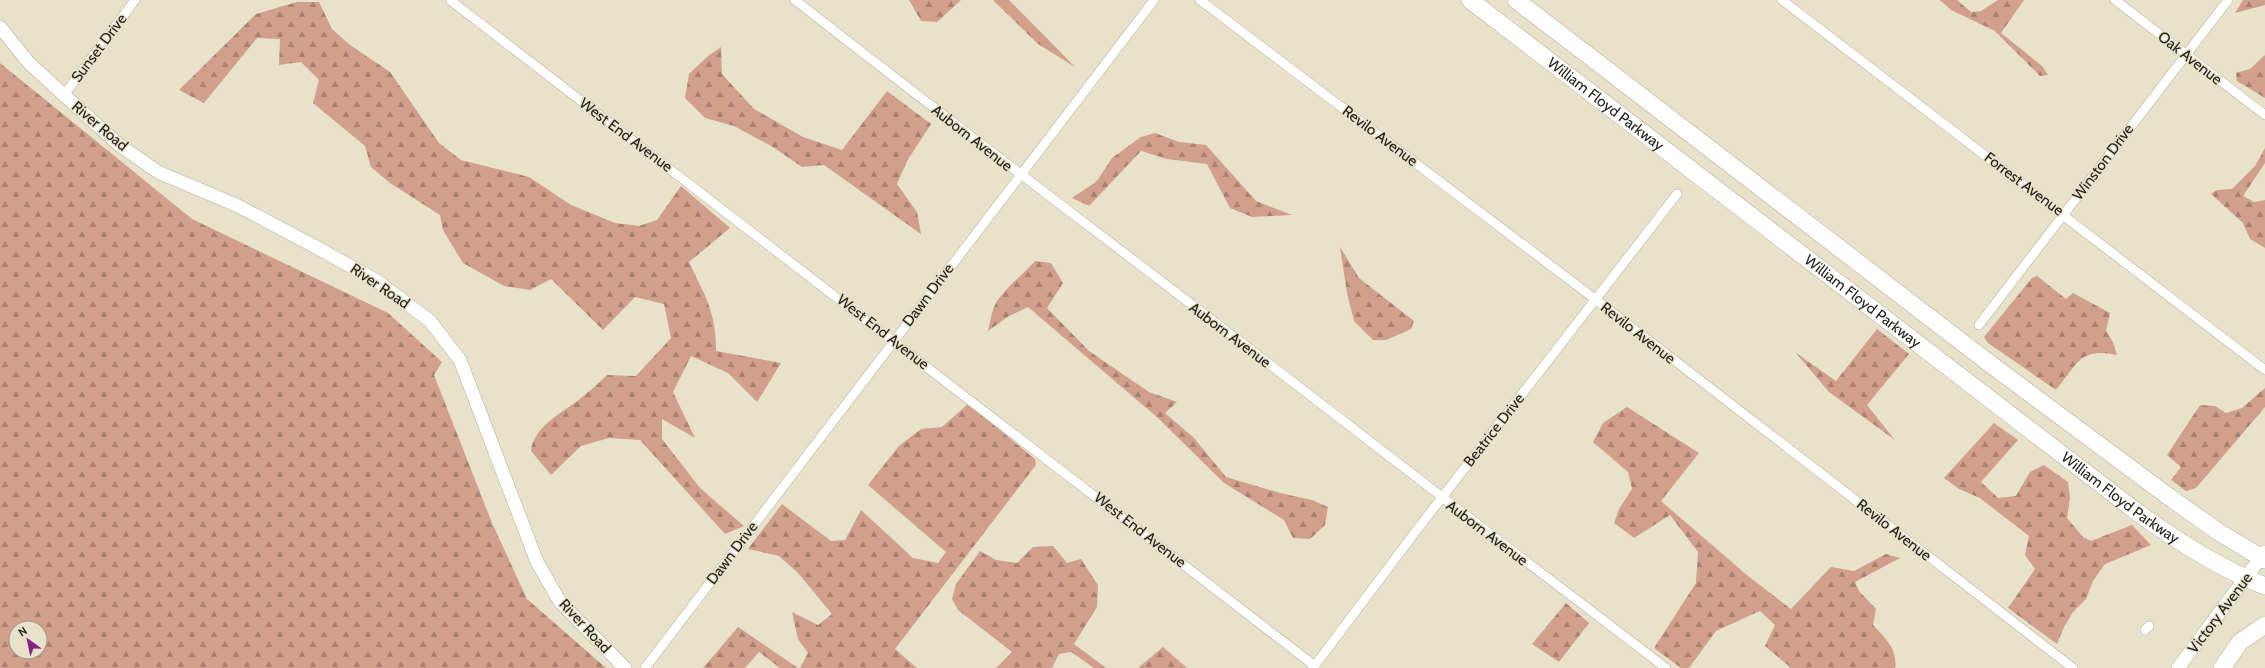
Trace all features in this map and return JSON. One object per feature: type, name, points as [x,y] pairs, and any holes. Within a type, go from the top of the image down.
[{"type":"highway","name":"William Floyd Parkway","points":[[1470,0],[2103,488],[2167,534],[2246,579],[2265,586]]},
{"type":"highway","name":"William Floyd Parkway","points":[[1516,0],[2020,386],[2188,511],[2240,546],[2264,556]]},
{"type":"highway","points":[[2222,668],[2240,642],[2265,625]]},
{"type":"street","name":"Sunset Drive","points":[[64,95],[135,0]]},
{"type":"street","name":"West End Avenue","points":[[450,0],[894,340],[1314,667]]},
{"type":"street","name":"Auborn Avenue","points":[[795,0],[1020,175],[1259,356],[1442,499],[1666,668]]},
{"type":"street","name":"Dawn Drive","points":[[645,668],[1154,0]]},
{"type":"street","name":"Revilo Avenue","points":[[1200,0],[1594,299],[2073,668]]},
{"type":"street","name":"Forrest Avenue","points":[[1782,0],[2064,214],[2265,370]]},
{"type":"street","name":"Oak Avenue","points":[[2115,0],[2265,115]]},
{"type":"street","name":"Winston Drive","points":[[1979,325],[2228,0]]},
{"type":"street","name":"River Road","points":[[0,27],[29,63],[118,144],[158,172],[236,205],[314,246],[377,281],[430,321],[460,360],[537,562],[560,602],[625,668]]},
{"type":"street","name":"Beatrice Drive","points":[[1314,667],[1594,299],[1677,194]]},
{"type":"street","name":"Victory Avenue","points":[[2178,668],[2264,556]]},
{"type":"green space","points":[[909,0],[961,0],[937,22],[921,21]]},
{"type":"green space","points":[[993,0],[1009,0],[1075,67],[1038,44]]},
{"type":"green space","points":[[1940,0],[1957,0],[1971,12],[1981,11],[1998,0],[2024,0],[2001,33],[2042,66],[2048,75],[2040,76],[1995,31],[1951,10]]},
{"type":"green space","points":[[2243,0],[2265,0],[2265,5],[2235,13]]},
{"type":"green space","points":[[297,2],[319,2],[332,29],[350,45],[390,72],[439,143],[461,160],[529,177],[571,205],[615,223],[639,226],[657,220],[681,186],[730,228],[689,262],[705,295],[712,314],[716,351],[781,363],[757,402],[728,373],[691,356],[673,392],[695,438],[662,419],[662,439],[700,488],[744,526],[725,534],[640,440],[609,438],[581,446],[551,475],[531,451],[537,434],[550,420],[584,395],[607,375],[636,376],[671,338],[664,304],[635,297],[603,330],[551,279],[530,290],[504,286],[463,263],[443,230],[440,215],[390,183],[371,167],[365,146],[313,103],[319,80],[301,62],[279,65],[280,39],[257,38],[204,103],[179,90],[256,14]]},
{"type":"green space","points":[[721,47],[722,74],[754,109],[803,137],[842,150],[887,91],[931,124],[907,161],[897,184],[917,212],[921,234],[824,165],[802,167],[773,147],[734,126],[705,118],[685,98],[689,74],[708,56]]},
{"type":"green space","points":[[2265,55],[2265,98],[2237,81],[2236,73],[2250,69]]},
{"type":"green space","points":[[0,63],[192,219],[388,313],[442,362],[434,375],[492,523],[527,599],[606,668],[0,668]]},
{"type":"green space","points":[[1155,133],[1179,142],[1206,145],[1256,201],[1292,215],[1252,217],[1230,208],[1207,164],[1167,159],[1141,151],[1089,206],[1072,198],[1097,181],[1112,158],[1141,137]]},
{"type":"green space","points":[[2265,148],[2265,163],[2243,196],[2254,202],[2265,200],[2265,248],[2250,239],[2243,223],[2211,194],[2217,190],[2232,189],[2255,166]]},
{"type":"green space","points":[[1340,247],[1359,278],[1414,321],[1411,329],[1386,340],[1373,340],[1354,321],[1347,293]]},
{"type":"green space","points":[[1035,261],[1051,263],[1063,283],[1047,308],[1089,351],[1149,392],[1177,402],[1165,413],[1194,438],[1226,477],[1280,493],[1312,500],[1328,507],[1325,525],[1310,539],[1293,538],[1284,520],[1224,483],[1158,418],[1028,307],[1009,316],[988,331],[994,307],[1001,295]]},
{"type":"green space","points":[[2037,276],[2066,299],[2073,293],[2110,313],[2106,331],[2113,342],[2117,355],[2095,353],[2087,355],[2075,365],[2056,390],[1988,343],[1984,337],[2032,278]]},
{"type":"green space","points":[[1877,329],[1909,354],[1867,405],[1895,440],[1829,392],[1796,353],[1836,381]]},
{"type":"green space","points":[[2265,388],[2265,407],[2196,488],[2186,491],[2171,480],[2181,467],[2167,455],[2200,405],[2215,406],[2226,413],[2242,408]]},
{"type":"green space","points":[[968,404],[1035,459],[1036,465],[895,649],[917,668],[800,668],[808,653],[798,639],[792,612],[818,625],[832,614],[798,573],[779,556],[748,549],[782,504],[831,541],[845,540],[861,510],[913,558],[938,563],[946,552],[868,485],[899,446],[921,429],[942,427]]},
{"type":"green space","points":[[1627,407],[1699,453],[1661,501],[1748,576],[1791,609],[1831,567],[1854,571],[1886,554],[1900,558],[1855,582],[1859,591],[1876,609],[1873,625],[1893,649],[1895,655],[1895,668],[1791,668],[1765,646],[1775,625],[1760,611],[1716,631],[1689,668],[1681,668],[1654,648],[1696,583],[1698,552],[1670,515],[1634,538],[1614,523],[1619,509],[1632,489],[1628,472],[1593,442],[1603,423]]},
{"type":"green space","points":[[1994,423],[2018,440],[1981,482],[1998,498],[2016,496],[2030,472],[2044,465],[2068,482],[2070,498],[2067,518],[2083,537],[2091,541],[2132,525],[2151,545],[2105,564],[2093,581],[2086,599],[2073,612],[2063,629],[2057,644],[2008,608],[2035,569],[2025,555],[2029,536],[1980,498],[1959,489],[1944,478]]},
{"type":"green space","points":[[1053,546],[1067,563],[1081,559],[1098,585],[1097,607],[1074,644],[1106,668],[1094,668],[1071,652],[1059,654],[1052,668],[996,668],[1012,652],[958,610],[952,599],[956,584],[980,551],[996,560],[1017,563],[1033,547]]},
{"type":"green space","points":[[1566,603],[1589,623],[1559,662],[1532,644]]},
{"type":"green space","points":[[738,627],[798,668],[780,668],[759,652],[745,668],[703,668]]},
{"type":"green space","points":[[1163,647],[1187,668],[1138,668]]}]
